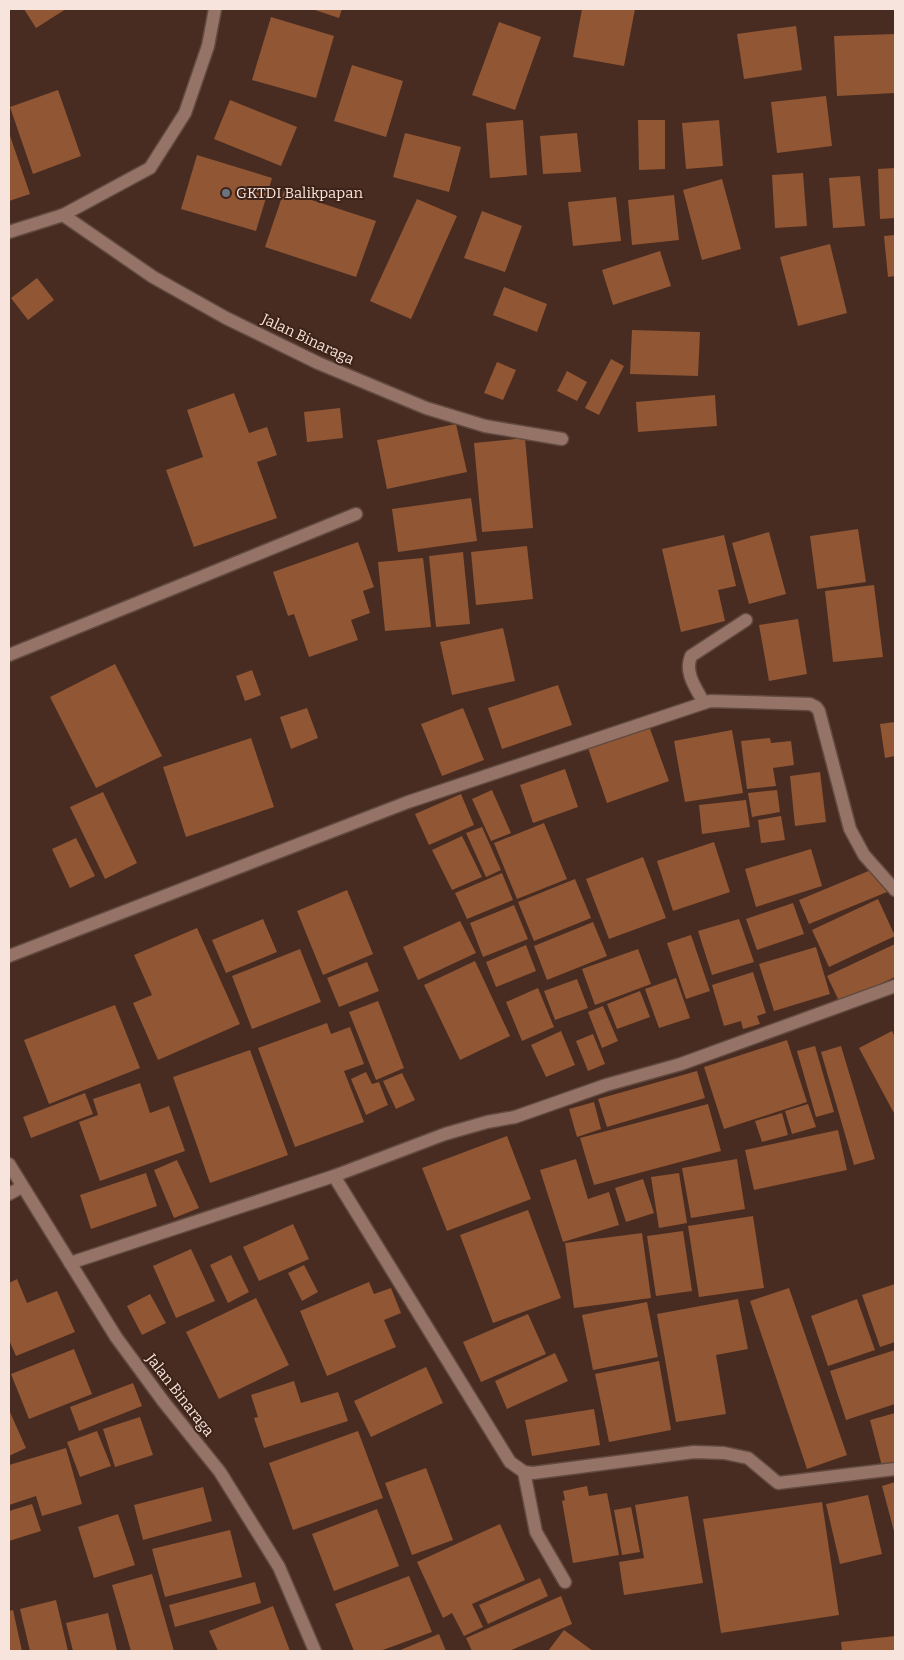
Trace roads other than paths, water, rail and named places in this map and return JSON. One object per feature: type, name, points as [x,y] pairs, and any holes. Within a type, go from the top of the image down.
[{"type":"street","points":[[9,232],[63,215],[150,168],[185,113],[208,46],[216,9]]},
{"type":"street","name":"Jalan Binaraga","points":[[63,215],[153,277],[226,318],[318,364],[426,408],[485,426],[562,439]]},
{"type":"street","points":[[9,655],[356,514]]},
{"type":"street","points":[[704,703],[689,673],[688,664],[691,656],[746,620]]},
{"type":"street","points":[[9,956],[408,802],[710,701],[810,704],[816,707],[819,711],[850,829],[864,855],[895,890]]},
{"type":"street","points":[[70,1263],[334,1176],[445,1134],[488,1122],[515,1117],[606,1085],[681,1064],[895,986]]},
{"type":"street","name":"Jalan Binaraga","points":[[9,1164],[116,1337],[163,1401],[220,1472],[279,1567],[315,1651]]},
{"type":"street","points":[[334,1176],[510,1462],[524,1472],[533,1473],[694,1452],[724,1452],[748,1458],[778,1483],[895,1469]]},
{"type":"street","points":[[9,1194],[22,1187]]},
{"type":"street","points":[[524,1472],[536,1532],[565,1582]]},
{"type":"place","name":"GKTDI Balikpapan","points":[[226,193]]}]
